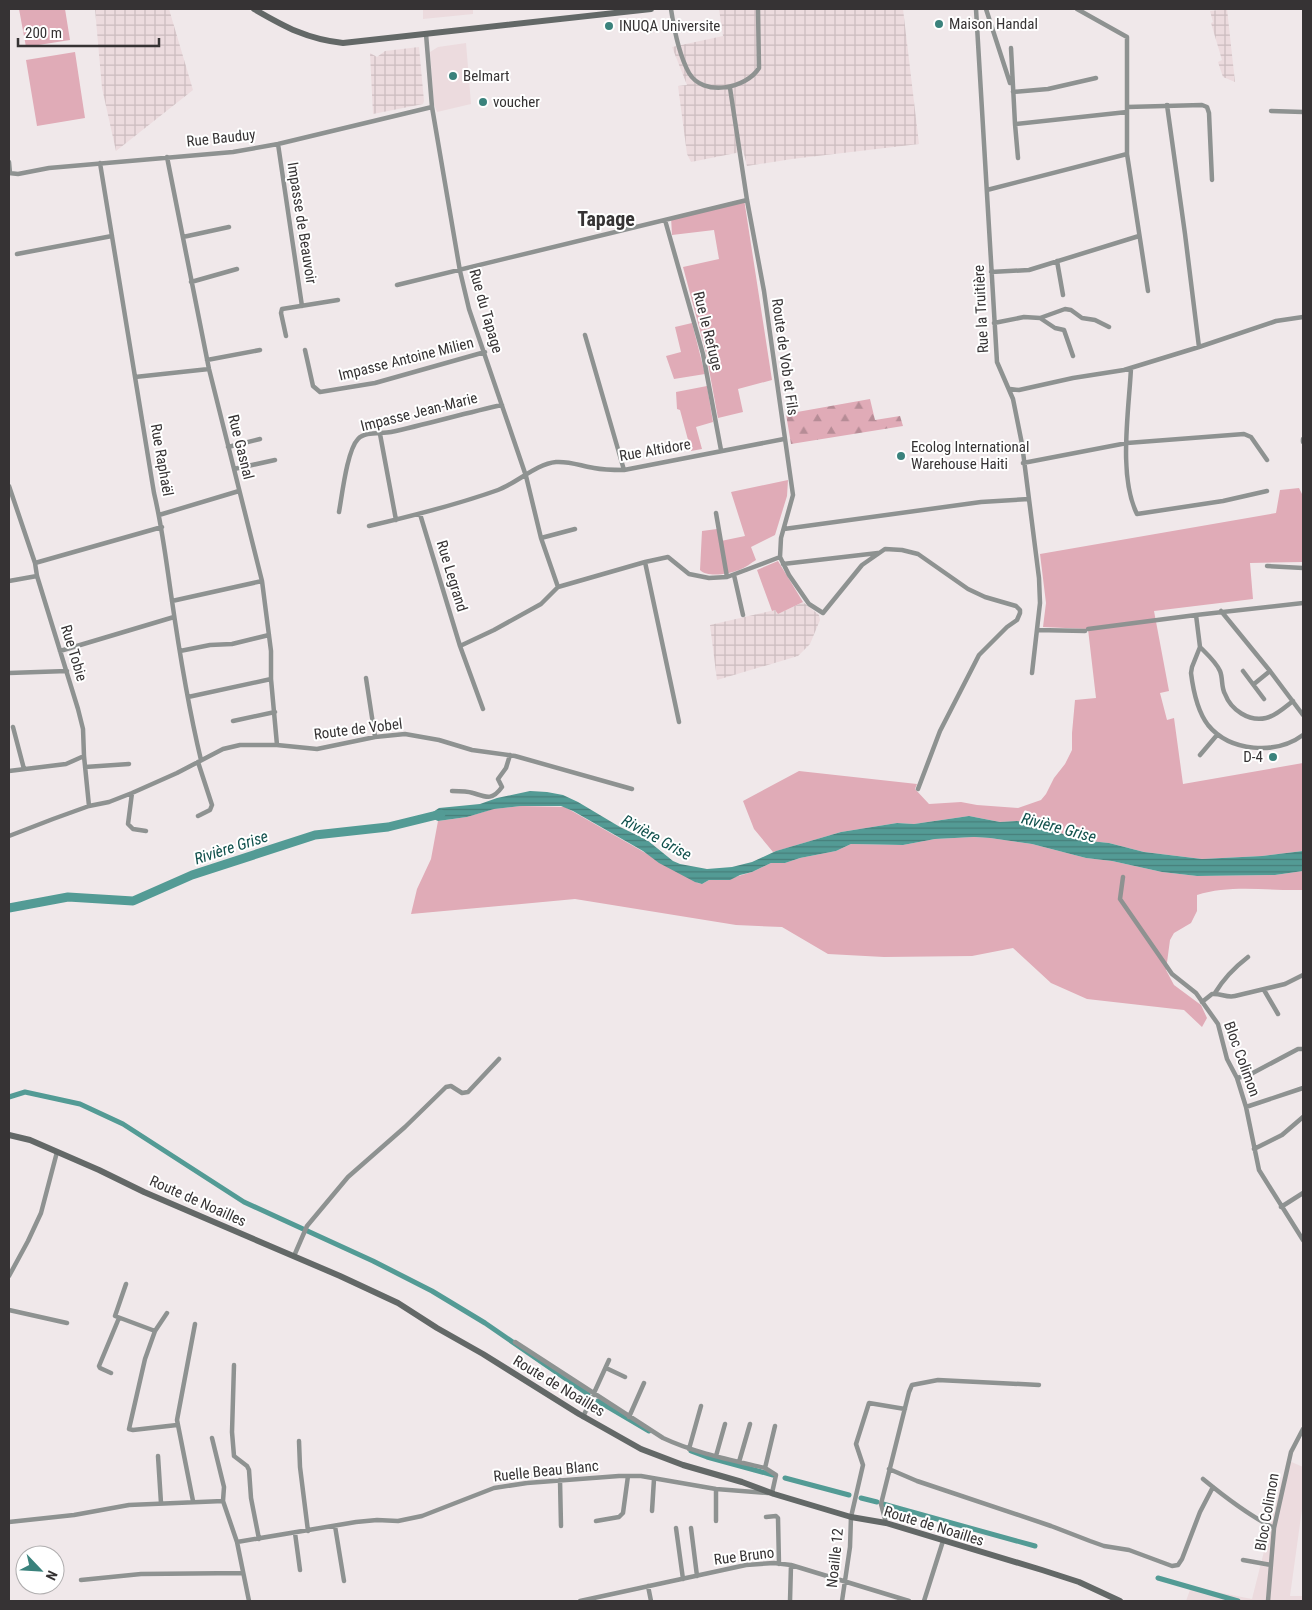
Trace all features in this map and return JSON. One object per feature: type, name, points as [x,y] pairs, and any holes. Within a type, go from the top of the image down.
[{"type":"street","points":[[254,9],[291,30],[322,41],[343,43],[651,9]]},
{"type":"street","points":[[671,9],[674,31],[689,74],[699,82],[711,87],[730,88],[754,77],[759,68],[758,9]]},
{"type":"street","name":"Rue la Truitière","points":[[976,9],[997,362],[1010,389],[1022,444],[1039,578],[1040,603],[1032,673]]},
{"type":"street","points":[[986,9],[1013,92]]},
{"type":"street","points":[[1077,9],[1127,37],[1127,154],[1148,291]]},
{"type":"street","name":"Rue du Tapage","points":[[426,34],[432,108],[460,271],[469,309],[526,476],[542,538],[558,587]]},
{"type":"street","points":[[1011,48],[1018,158]]},
{"type":"street","points":[[1013,92],[1048,89],[1096,78]]},
{"type":"street","name":"Route de Vob et Fils","points":[[730,88],[747,200],[764,291],[793,496],[782,538],[780,557]]},
{"type":"street","points":[[1015,124],[1167,105],[1202,105],[1208,110],[1212,180]]},
{"type":"street","points":[[1167,105],[1199,347]]},
{"type":"street","name":"Rue Bauduy","points":[[9,173],[18,174],[49,168],[233,152],[278,144],[432,108]]},
{"type":"street","points":[[1271,112],[1303,112]]},
{"type":"street","name":"Impasse de Beauvoir","points":[[278,144],[302,306]]},
{"type":"street","points":[[987,190],[1127,154]]},
{"type":"street","name":"Rue Gasnal","points":[[167,157],[209,369],[262,581],[271,651],[271,679],[277,745]]},
{"type":"street","points":[[9,162],[9,173]]},
{"type":"street","name":"Rue Raphaël","points":[[100,163],[162,527],[174,617],[191,720],[212,805],[210,810],[198,816]]},
{"type":"street","points":[[397,285],[747,200]]},
{"type":"street","name":"Rue le Refuge","points":[[664,220],[703,354],[721,450]]},
{"type":"street","points":[[183,237],[230,227]]},
{"type":"street","points":[[17,254],[112,236]]},
{"type":"street","points":[[992,272],[1029,270],[1139,236]]},
{"type":"street","points":[[1057,261],[1063,295]]},
{"type":"street","points":[[191,282],[237,269]]},
{"type":"street","points":[[286,336],[281,310],[338,300]]},
{"type":"street","points":[[994,323],[1024,318],[1040,318],[1065,309],[1071,310],[1082,318],[1095,320],[1109,327]]},
{"type":"street","points":[[1010,389],[1019,390],[1131,368],[1276,321],[1303,316]]},
{"type":"street","points":[[1040,318],[1055,328],[1064,330],[1073,356]]},
{"type":"street","points":[[585,335],[624,470]]},
{"type":"street","points":[[207,360],[260,350]]},
{"type":"street","name":"Impasse Antoine Milien","points":[[305,350],[313,386],[320,392],[374,383],[484,352]]},
{"type":"street","points":[[1131,368],[1127,480],[1136,513],[1139,515],[1268,491]]},
{"type":"street","points":[[135,377],[209,369]]},
{"type":"street","name":"Impasse Jean-Marie","points":[[339,512],[351,450],[357,439],[364,435],[380,434],[502,405]]},
{"type":"street","points":[[380,434],[396,520]]},
{"type":"street","points":[[1024,463],[1127,443],[1248,434],[1267,460]]},
{"type":"street","points":[[228,447],[260,439]]},
{"type":"street","name":"Rue Altidore","points":[[369,526],[420,514],[500,490],[544,465],[555,462],[571,462],[592,468],[624,470],[784,439]]},
{"type":"street","points":[[234,469],[276,460]]},
{"type":"street","name":"Rue Tobie","points":[[9,486],[35,563],[37,576],[83,729],[89,806]]},
{"type":"street","points":[[159,515],[239,491]]},
{"type":"street","points":[[784,529],[981,502],[1029,499]]},
{"type":"street","points":[[716,513],[727,577]]},
{"type":"street","name":"Rue Legrand","points":[[420,514],[460,646],[483,709]]},
{"type":"street","points":[[35,563],[162,527]]},
{"type":"street","points":[[542,538],[575,529]]},
{"type":"street","points":[[460,646],[541,604],[558,587],[668,557],[690,574],[709,578],[734,575],[780,557],[809,604],[823,613],[862,565],[880,553],[885,550],[902,550],[918,554],[968,590],[1016,606],[1020,610],[1017,620],[979,654],[940,731],[918,789]]},
{"type":"street","points":[[783,564],[880,553]]},
{"type":"street","points":[[645,562],[679,722]]},
{"type":"street","points":[[1267,566],[1303,568]]},
{"type":"street","points":[[734,575],[743,615]]},
{"type":"street","points":[[9,581],[37,576]]},
{"type":"street","points":[[172,601],[262,581]]},
{"type":"street","points":[[1037,630],[1087,630],[1221,611],[1303,603]]},
{"type":"street","points":[[1221,611],[1303,715]]},
{"type":"street","points":[[1196,615],[1200,647],[1192,667],[1192,681],[1203,717],[1217,735],[1226,740],[1254,748],[1272,748],[1296,741],[1303,735]]},
{"type":"street","points":[[60,650],[174,617]]},
{"type":"street","points":[[180,651],[232,644],[269,635]]},
{"type":"street","points":[[1200,647],[1220,670],[1224,692],[1230,705],[1237,711],[1248,716],[1266,718],[1275,714],[1292,701]]},
{"type":"street","points":[[9,673],[67,671]]},
{"type":"street","points":[[1244,671],[1264,699]]},
{"type":"street","points":[[1254,684],[1270,671]]},
{"type":"street","points":[[366,678],[375,737]]},
{"type":"street","points":[[188,697],[271,679]]},
{"type":"street","points":[[233,721],[275,712]]},
{"type":"street","points":[[13,727],[24,769]]},
{"type":"street","name":"Route de Vobel","points":[[9,836],[89,806],[109,802],[132,793],[223,749],[240,745],[317,748],[375,737],[405,734],[439,740],[472,750],[510,755],[632,789]]},
{"type":"street","points":[[1200,755],[1217,735]]},
{"type":"street","points":[[452,790],[473,793],[483,797],[489,797],[498,793],[502,787],[498,779],[506,768],[510,755]]},
{"type":"street","points":[[9,771],[66,764],[84,756]]},
{"type":"street","points":[[85,767],[128,764]]},
{"type":"street","points":[[132,793],[128,824],[133,829],[146,831]]},
{"type":"street","name":"Bloc Colimon","points":[[1123,877],[1120,900],[1172,974],[1196,992],[1218,1024],[1227,1059],[1237,1078],[1246,1107],[1259,1170],[1303,1240]]},
{"type":"street","points":[[1202,1002],[1215,993],[1234,968],[1248,957]]},
{"type":"street","points":[[1215,993],[1227,997],[1264,990],[1285,984],[1303,975]]},
{"type":"street","points":[[1264,990],[1278,1014]]},
{"type":"street","points":[[1237,1078],[1249,1075],[1298,1049],[1303,1049]]},
{"type":"street","points":[[294,1256],[307,1226],[356,1169],[405,1127],[446,1087],[451,1086],[462,1093],[468,1092],[499,1059]]},
{"type":"street","points":[[1246,1107],[1303,1088]]},
{"type":"street","points":[[1254,1149],[1282,1134],[1303,1117]]},
{"type":"street","name":"Route de Noailles","points":[[9,1135],[30,1140],[58,1152],[144,1192],[398,1303],[584,1417],[642,1449],[683,1465],[773,1493],[851,1516],[886,1523],[1070,1579],[1120,1601]]},
{"type":"street","points":[[9,1276],[41,1213],[58,1152]]},
{"type":"street","points":[[1281,1206],[1303,1193]]},
{"type":"street","points":[[126,1284],[115,1314],[119,1318],[155,1331]]},
{"type":"street","points":[[9,1310],[67,1323]]},
{"type":"street","points":[[167,1313],[155,1331],[145,1359],[129,1429],[178,1425]]},
{"type":"street","points":[[111,1373],[99,1366],[119,1318]]},
{"type":"street","points":[[193,1501],[178,1425],[178,1413],[196,1324]]},
{"type":"street","points":[[515,1342],[663,1438],[716,1456],[765,1468],[776,1475],[773,1493]]},
{"type":"street","points":[[584,1417],[609,1360]]},
{"type":"street","points":[[234,1365],[232,1432],[234,1456],[247,1466],[249,1470],[251,1498],[259,1539]]},
{"type":"street","points":[[606,1368],[626,1377]]},
{"type":"street","points":[[886,1523],[881,1504],[912,1385],[938,1380],[966,1380],[1039,1385]]},
{"type":"street","points":[[629,1417],[644,1383]]},
{"type":"street","name":"Noaille 12","points":[[842,1601],[850,1547],[851,1516],[863,1465],[856,1444],[869,1403],[905,1409]]},
{"type":"street","points":[[689,1448],[701,1406]]},
{"type":"street","points":[[716,1456],[725,1424]]},
{"type":"street","points":[[739,1462],[750,1424]]},
{"type":"street","points":[[765,1468],[775,1426]]},
{"type":"street","name":"Bloc Colimon","points":[[1268,1601],[1274,1528],[1292,1452],[1303,1429]]},
{"type":"street","points":[[212,1438],[224,1487],[223,1501],[237,1542],[249,1601]]},
{"type":"street","points":[[299,1441],[300,1467],[308,1531]]},
{"type":"street","points":[[158,1456],[161,1503]]},
{"type":"street","points":[[889,1469],[917,1481],[1104,1546],[1129,1550],[1156,1561],[1176,1566],[1182,1559],[1200,1512],[1213,1487]]},
{"type":"street","points":[[596,1521],[619,1517],[623,1513],[628,1476]]},
{"type":"street","name":"Ruelle Beau Blanc","points":[[237,1542],[356,1522],[398,1521],[422,1516],[494,1488],[560,1480],[628,1476],[716,1489],[773,1493]]},
{"type":"street","points":[[652,1511],[654,1479]]},
{"type":"street","points":[[1203,1479],[1253,1518],[1274,1528]]},
{"type":"street","points":[[560,1480],[561,1526]]},
{"type":"street","points":[[716,1489],[716,1521]]},
{"type":"street","points":[[9,1522],[74,1515],[129,1505],[223,1501]]},
{"type":"street","points":[[766,1517],[776,1516],[778,1518],[779,1564]]},
{"type":"street","points":[[335,1526],[344,1581]]},
{"type":"street","points":[[676,1528],[683,1579]]},
{"type":"street","points":[[691,1528],[697,1576]]},
{"type":"street","points":[[295,1533],[300,1570]]},
{"type":"street","points":[[924,1601],[944,1541]]},
{"type":"street","points":[[1243,1560],[1271,1565]]},
{"type":"street","name":"Rue Bruno","points":[[580,1601],[746,1565],[779,1564],[813,1570],[891,1599],[909,1601]]},
{"type":"street","points":[[790,1601],[791,1565]]},
{"type":"street","points":[[81,1580],[141,1574],[243,1573]]},
{"type":"street","points":[[648,1586],[651,1601]]},
{"type":"shaded area","points":[[95,9],[169,9],[193,90],[116,151],[102,88]]},
{"type":"shaded area","points":[[423,9],[473,9],[473,14],[423,19]]},
{"type":"shaded area","points":[[719,9],[903,9],[919,144],[747,166],[743,150],[691,162],[687,154],[678,86],[687,85],[672,47],[723,36]]},
{"type":"shaded area","points":[[1227,9],[1235,82],[1223,77],[1218,62],[1222,60],[1211,23],[1213,22],[1210,11]]},
{"type":"shaded area","points":[[466,43],[471,104],[437,112],[434,104],[430,52],[438,47]]},
{"type":"shaded area","points":[[419,47],[423,104],[373,114],[370,53],[377,57],[385,51]]},
{"type":"shaded area","points":[[803,602],[819,615],[820,620],[810,644],[798,656],[717,680],[710,625],[775,610],[778,614]]},
{"type":"shaded area","points":[[1287,1460],[1303,1467],[1303,1502],[1290,1596],[1303,1596],[1303,1601],[1186,1601],[1191,1587],[1252,1599]]},
{"type":"green space","points":[[19,9],[65,9],[70,40],[26,47]]},
{"type":"green space","points":[[75,52],[85,118],[37,126],[26,60]]},
{"type":"green space","points":[[744,199],[772,380],[738,389],[743,412],[718,418],[706,353],[683,267],[719,259],[714,230],[672,235],[671,217]]},
{"type":"green space","points":[[692,323],[705,374],[674,379],[666,356],[681,352],[675,327]]},
{"type":"green space","points":[[707,386],[713,422],[696,427],[702,449],[691,451],[680,410],[677,409],[676,392]]},
{"type":"green space","points":[[870,399],[875,420],[900,416],[903,426],[791,444],[786,414]]},
{"type":"green space","points":[[788,480],[787,496],[775,535],[751,547],[756,560],[741,569],[724,574],[713,575],[700,570],[702,531],[717,529],[721,541],[745,536],[731,492]]},
{"type":"green space","points":[[1299,488],[1303,496],[1303,562],[1250,563],[1253,599],[1154,611],[1169,691],[1160,693],[1167,720],[1174,718],[1183,784],[1303,763],[1303,851],[1262,856],[1202,859],[1144,852],[1109,843],[1080,840],[1035,824],[1017,821],[1000,822],[969,816],[914,824],[897,823],[841,832],[773,852],[754,829],[743,801],[799,771],[917,784],[915,789],[929,804],[961,802],[1018,808],[1041,800],[1072,750],[1075,700],[1096,698],[1088,629],[1043,627],[1046,603],[1040,554],[1276,513],[1280,490]]},
{"type":"green space","points":[[778,561],[803,602],[778,614],[775,610],[772,611],[757,570]]},
{"type":"green space","points":[[521,806],[565,807],[702,884],[709,880],[725,880],[752,872],[771,863],[785,863],[836,851],[851,844],[903,845],[935,839],[974,837],[1032,844],[1086,858],[1112,861],[1162,872],[1197,876],[1275,875],[1303,871],[1303,890],[1237,889],[1197,895],[1197,911],[1191,923],[1174,933],[1170,940],[1166,970],[1174,985],[1201,1005],[1207,1018],[1202,1027],[1184,1010],[1087,999],[1051,983],[1013,948],[972,956],[884,957],[828,954],[782,927],[736,925],[575,899],[411,914],[417,889],[431,859],[438,821],[467,817],[493,809]]},
{"type":"water","points":[[530,791],[563,795],[647,840],[673,861],[707,869],[732,867],[752,862],[776,851],[841,832],[897,823],[914,824],[969,816],[1000,822],[1017,821],[1035,824],[1080,840],[1109,843],[1144,852],[1202,859],[1262,856],[1303,851],[1303,871],[1275,875],[1197,876],[1162,872],[1112,861],[1086,858],[1032,844],[974,837],[935,839],[903,845],[851,844],[836,851],[785,863],[771,863],[730,880],[709,880],[702,884],[659,863],[643,851],[561,806],[521,806],[494,809],[467,817],[438,821],[427,816],[439,808],[480,804],[497,798]]},
{"type":"waterway","name":"Rivière Grise","points":[[9,908],[68,897],[133,901],[192,875],[315,835],[388,827],[441,814]]},
{"type":"waterway","points":[[9,1097],[25,1092],[80,1104],[123,1124],[244,1202],[373,1261],[432,1291],[485,1323],[588,1394]]},
{"type":"waterway","points":[[598,1401],[649,1431]]},
{"type":"waterway","points":[[691,1451],[773,1475]]},
{"type":"waterway","points":[[785,1478],[849,1495]]},
{"type":"waterway","points":[[861,1498],[877,1502]]},
{"type":"waterway","points":[[883,1504],[1035,1546]]},
{"type":"waterway","points":[[1158,1578],[1238,1601]]},
{"type":"place","name":"Maison Handal","points":[[939,24]]},
{"type":"place","name":"INUQA Universite","points":[[609,26]]},
{"type":"place","name":"Belmart","points":[[453,76]]},
{"type":"place","name":"voucher","points":[[483,102]]},
{"type":"place","name":"Ecolog International Warehouse Haiti","points":[[901,456]]},
{"type":"place","name":"D-4","points":[[1273,757]]},
{"type":"district","name":"Tapage","points":[[606,219]]}]
